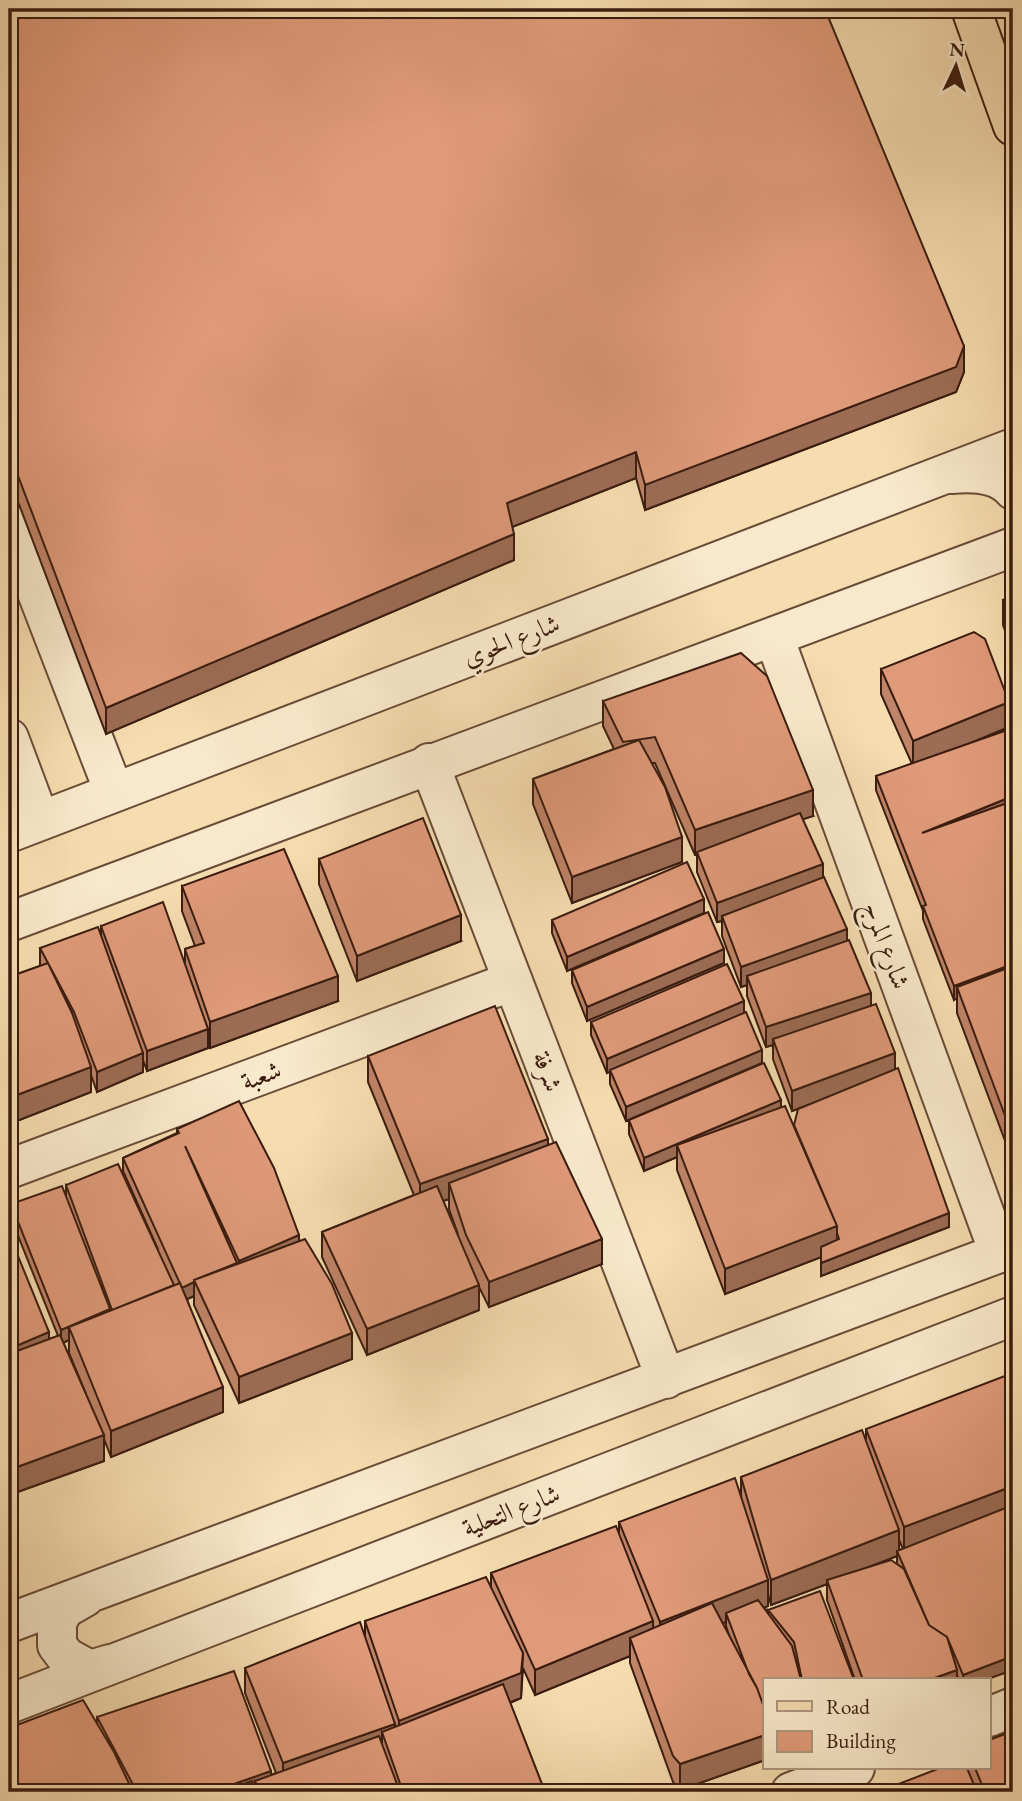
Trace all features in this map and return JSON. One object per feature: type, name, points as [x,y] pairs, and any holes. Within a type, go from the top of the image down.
[{"type":"main road","points":[[971,9],[1013,126]]},
{"type":"street","name":"شارع الحوي","points":[[24,827],[1013,448]]},
{"type":"street","points":[[943,475],[974,472],[1007,482],[1013,490]]},
{"type":"street","points":[[9,922],[999,552],[1004,533],[1013,516]]},
{"type":"street","points":[[9,520],[114,792]]},
{"type":"street","name":"شارع المرج","points":[[774,637],[1006,1251]]},
{"type":"street","points":[[9,738],[24,827]]},
{"type":"street","name":"شرفة","points":[[429,763],[666,1380]]},
{"type":"street","name":"شعبة","points":[[9,1169],[513,981]]},
{"type":"street","points":[[9,1623],[1006,1251]]},
{"type":"street","name":"شارع التحلية","points":[[9,1702],[135,1656],[1013,1317]]},
{"type":"street","points":[[105,1586],[64,1609],[57,1622],[57,1645],[66,1657],[90,1670],[135,1656]]},
{"type":"street","points":[[9,1639],[34,1649],[40,1655],[40,1668],[9,1702]]},
{"type":"street","points":[[990,1717],[1013,1707]]},
{"type":"street","points":[[791,1792],[850,1770]]},
{"type":"building","points":[[9,9],[825,9],[964,346],[956,367],[645,485],[636,452],[507,503],[514,534],[106,708],[9,452]]},
{"type":"building","points":[[1013,596],[1013,628],[1003,600]]},
{"type":"building","points":[[974,632],[985,639],[1009,702],[913,741],[881,669]]},
{"type":"building","points":[[741,653],[767,676],[813,790],[695,830],[655,737],[623,742],[603,701]]},
{"type":"building","points":[[1013,728],[1013,796],[922,833],[1013,801],[1013,964],[954,986],[876,776]]},
{"type":"building","points":[[639,740],[665,787],[682,837],[572,877],[533,779]]},
{"type":"building","points":[[800,813],[823,864],[717,903],[697,852]]},
{"type":"building","points":[[423,818],[461,915],[357,956],[319,859]]},
{"type":"building","points":[[284,849],[338,976],[210,1022],[185,949],[204,943],[182,886]]},
{"type":"building","points":[[687,862],[704,899],[567,957],[552,920]]},
{"type":"building","points":[[824,877],[847,929],[741,967],[722,916]]},
{"type":"building","points":[[163,902],[208,1029],[147,1051],[101,926]]},
{"type":"building","points":[[708,912],[724,949],[587,1007],[572,970]]},
{"type":"building","points":[[98,927],[143,1053],[97,1072],[74,1012],[40,948]]},
{"type":"building","points":[[849,940],[871,993],[766,1027],[747,976]]},
{"type":"building","points":[[48,963],[72,1013],[91,1067],[9,1098],[9,977]]},
{"type":"building","points":[[727,964],[744,1001],[607,1059],[591,1022]]},
{"type":"building","points":[[1013,966],[1013,1137],[957,987]]},
{"type":"building","points":[[876,1004],[895,1053],[792,1091],[773,1039]]},
{"type":"building","points":[[495,1006],[548,1139],[420,1184],[368,1056]]},
{"type":"building","points":[[746,1012],[762,1050],[626,1107],[610,1070]]},
{"type":"building","points":[[764,1063],[781,1100],[644,1158],[629,1120]]},
{"type":"building","points":[[898,1068],[949,1213],[821,1263],[821,1247],[839,1239],[837,1226],[794,1125],[798,1109]]},
{"type":"building","points":[[239,1101],[274,1168],[299,1235],[239,1261],[185,1146],[237,1263],[194,1280],[182,1288],[123,1158],[179,1133],[177,1129]]},
{"type":"building","points":[[785,1106],[837,1226],[725,1269],[677,1145]]},
{"type":"building","points":[[556,1142],[602,1239],[489,1282],[466,1235],[449,1183]]},
{"type":"building","points":[[118,1164],[174,1285],[112,1310],[66,1185]]},
{"type":"building","points":[[62,1186],[110,1309],[61,1330],[11,1204]]},
{"type":"building","points":[[437,1186],[479,1285],[367,1329],[322,1232]]},
{"type":"building","points":[[9,1234],[49,1332],[9,1349]]},
{"type":"building","points":[[305,1239],[332,1284],[352,1333],[239,1377],[194,1280]]},
{"type":"building","points":[[180,1283],[223,1387],[111,1431],[69,1327]]},
{"type":"building","points":[[60,1335],[104,1435],[9,1470],[9,1354]]},
{"type":"building","points":[[1010,1374],[1013,1382],[1013,1486],[904,1527],[866,1429]]},
{"type":"building","points":[[862,1430],[899,1530],[771,1580],[741,1477]]},
{"type":"building","points":[[735,1478],[768,1580],[660,1622],[619,1522]]},
{"type":"building","points":[[1013,1505],[1013,1656],[963,1675],[947,1637],[929,1625],[897,1551]]},
{"type":"building","points":[[616,1526],[653,1621],[535,1670],[491,1573]]},
{"type":"building","points":[[891,1560],[904,1569],[929,1625],[947,1637],[957,1670],[935,1678],[862,1678],[827,1580]]},
{"type":"building","points":[[486,1577],[523,1653],[521,1673],[399,1721],[365,1621]]},
{"type":"building","points":[[820,1591],[853,1678],[802,1678],[794,1642],[768,1610]]},
{"type":"building","points":[[758,1600],[792,1646],[800,1678],[763,1678],[763,1704],[726,1613]]},
{"type":"building","points":[[712,1603],[757,1688],[763,1704],[763,1736],[680,1764],[673,1756],[630,1638]]},
{"type":"building","points":[[360,1622],[395,1724],[283,1763],[245,1668]]},
{"type":"building","points":[[234,1671],[271,1771],[211,1792],[137,1792],[97,1717]]},
{"type":"building","points":[[503,1684],[545,1792],[403,1792],[382,1732]]},
{"type":"building","points":[[83,1700],[114,1752],[133,1792],[9,1792],[9,1728]]},
{"type":"building","points":[[1013,1731],[1013,1792],[985,1792],[976,1770],[990,1770],[990,1740]]},
{"type":"building","points":[[379,1736],[400,1792],[260,1792],[255,1781]]},
{"type":"building","points":[[935,1770],[968,1770],[977,1792],[878,1792]]},
{"type":"building","points":[[252,1781],[256,1792],[222,1792]]}]
